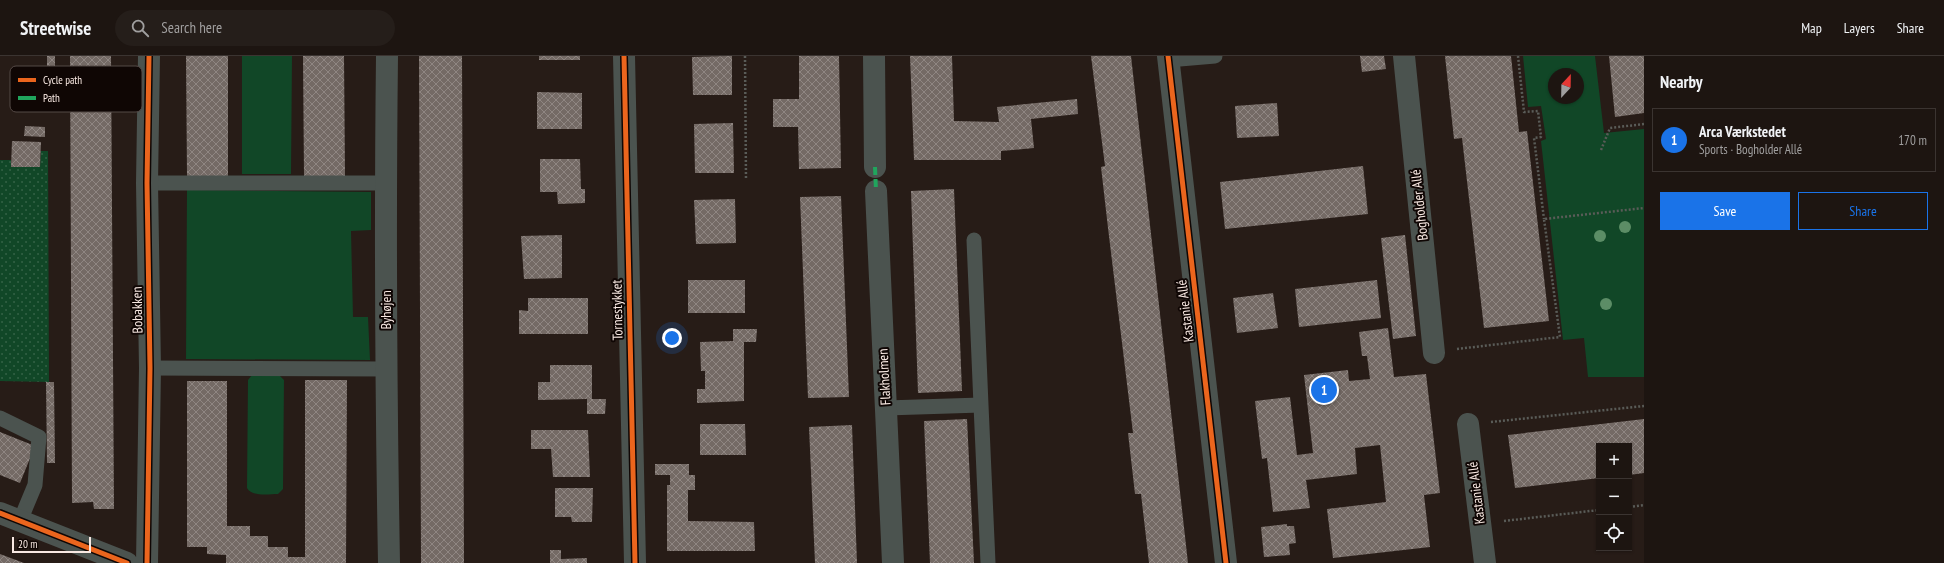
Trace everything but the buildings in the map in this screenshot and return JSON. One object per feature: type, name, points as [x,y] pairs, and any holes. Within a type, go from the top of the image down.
[{"type":"street","name":"Bobakken","points":[[147,563],[150,368],[147,183],[149,56]]},
{"type":"street","name":"Byhøjen","points":[[387,56],[385,183],[389,563]]},
{"type":"street","name":"Tornestykket","points":[[624,56],[635,563]]},
{"type":"street","points":[[874,56],[875,167]]},
{"type":"street","name":"Bogholder Allé","points":[[1404,56],[1434,353]]},
{"type":"street","name":"Kastanie Allé","points":[[1168,58],[1226,563]]},
{"type":"street","name":"Flakholmen","points":[[876,191],[893,563]]},
{"type":"street","name":"Kastanie Allé","points":[[1468,424],[1485,563]]},
{"type":"street","points":[[0,513],[127,563]]},
{"type":"lane","points":[[1168,58],[1215,56]]},
{"type":"lane","points":[[147,183],[385,183]]},
{"type":"lane","points":[[974,240],[988,563]]},
{"type":"lane","points":[[150,368],[386,369]]},
{"type":"lane","points":[[886,408],[981,405]]},
{"type":"lane","points":[[0,418],[39,437],[35,485],[20,521]]},
{"type":"path","points":[[745,56],[746,180]]},
{"type":"path","points":[[1434,353],[1453,349],[1560,338],[1534,138],[1541,137],[1538,111],[1524,112],[1518,56]]},
{"type":"path","points":[[1601,150],[1610,128],[1644,124]]},
{"type":"path","points":[[1544,219],[1644,208]]},
{"type":"path","points":[[1468,424],[1644,406]]},
{"type":"path","points":[[1632,507],[1644,505]]},
{"type":"path","points":[[1480,524],[1596,510]]},
{"type":"green space","points":[[242,56],[292,56],[291,174],[242,174]]},
{"type":"green space","points":[[1523,56],[1595,56],[1604,133],[1644,129],[1644,377],[1588,377],[1584,338],[1563,340],[1541,141],[1546,139],[1541,106],[1528,107]]},
{"type":"green space","points":[[41,151],[48,151],[49,382],[0,381],[0,160],[11,160],[11,167],[40,167]]},
{"type":"green space","points":[[187,190],[371,192],[371,230],[351,231],[353,317],[368,317],[370,360],[186,359]]},
{"type":"green space","points":[[252,375],[279,375],[284,380],[283,489],[278,494],[257,494],[249,491],[247,488],[248,380]]},
{"type":"marked path","points":[[875,167],[876,191]]},
{"type":"cycle path","points":[[147,563],[150,368],[147,183],[149,56]]},
{"type":"cycle path","points":[[624,56],[635,563]]},
{"type":"cycle path","points":[[1168,56],[1226,563]]},
{"type":"cycle path","points":[[0,513],[127,563]]},
{"type":"place","name":"Arca Værkstedet","points":[[1324,390]]}]
